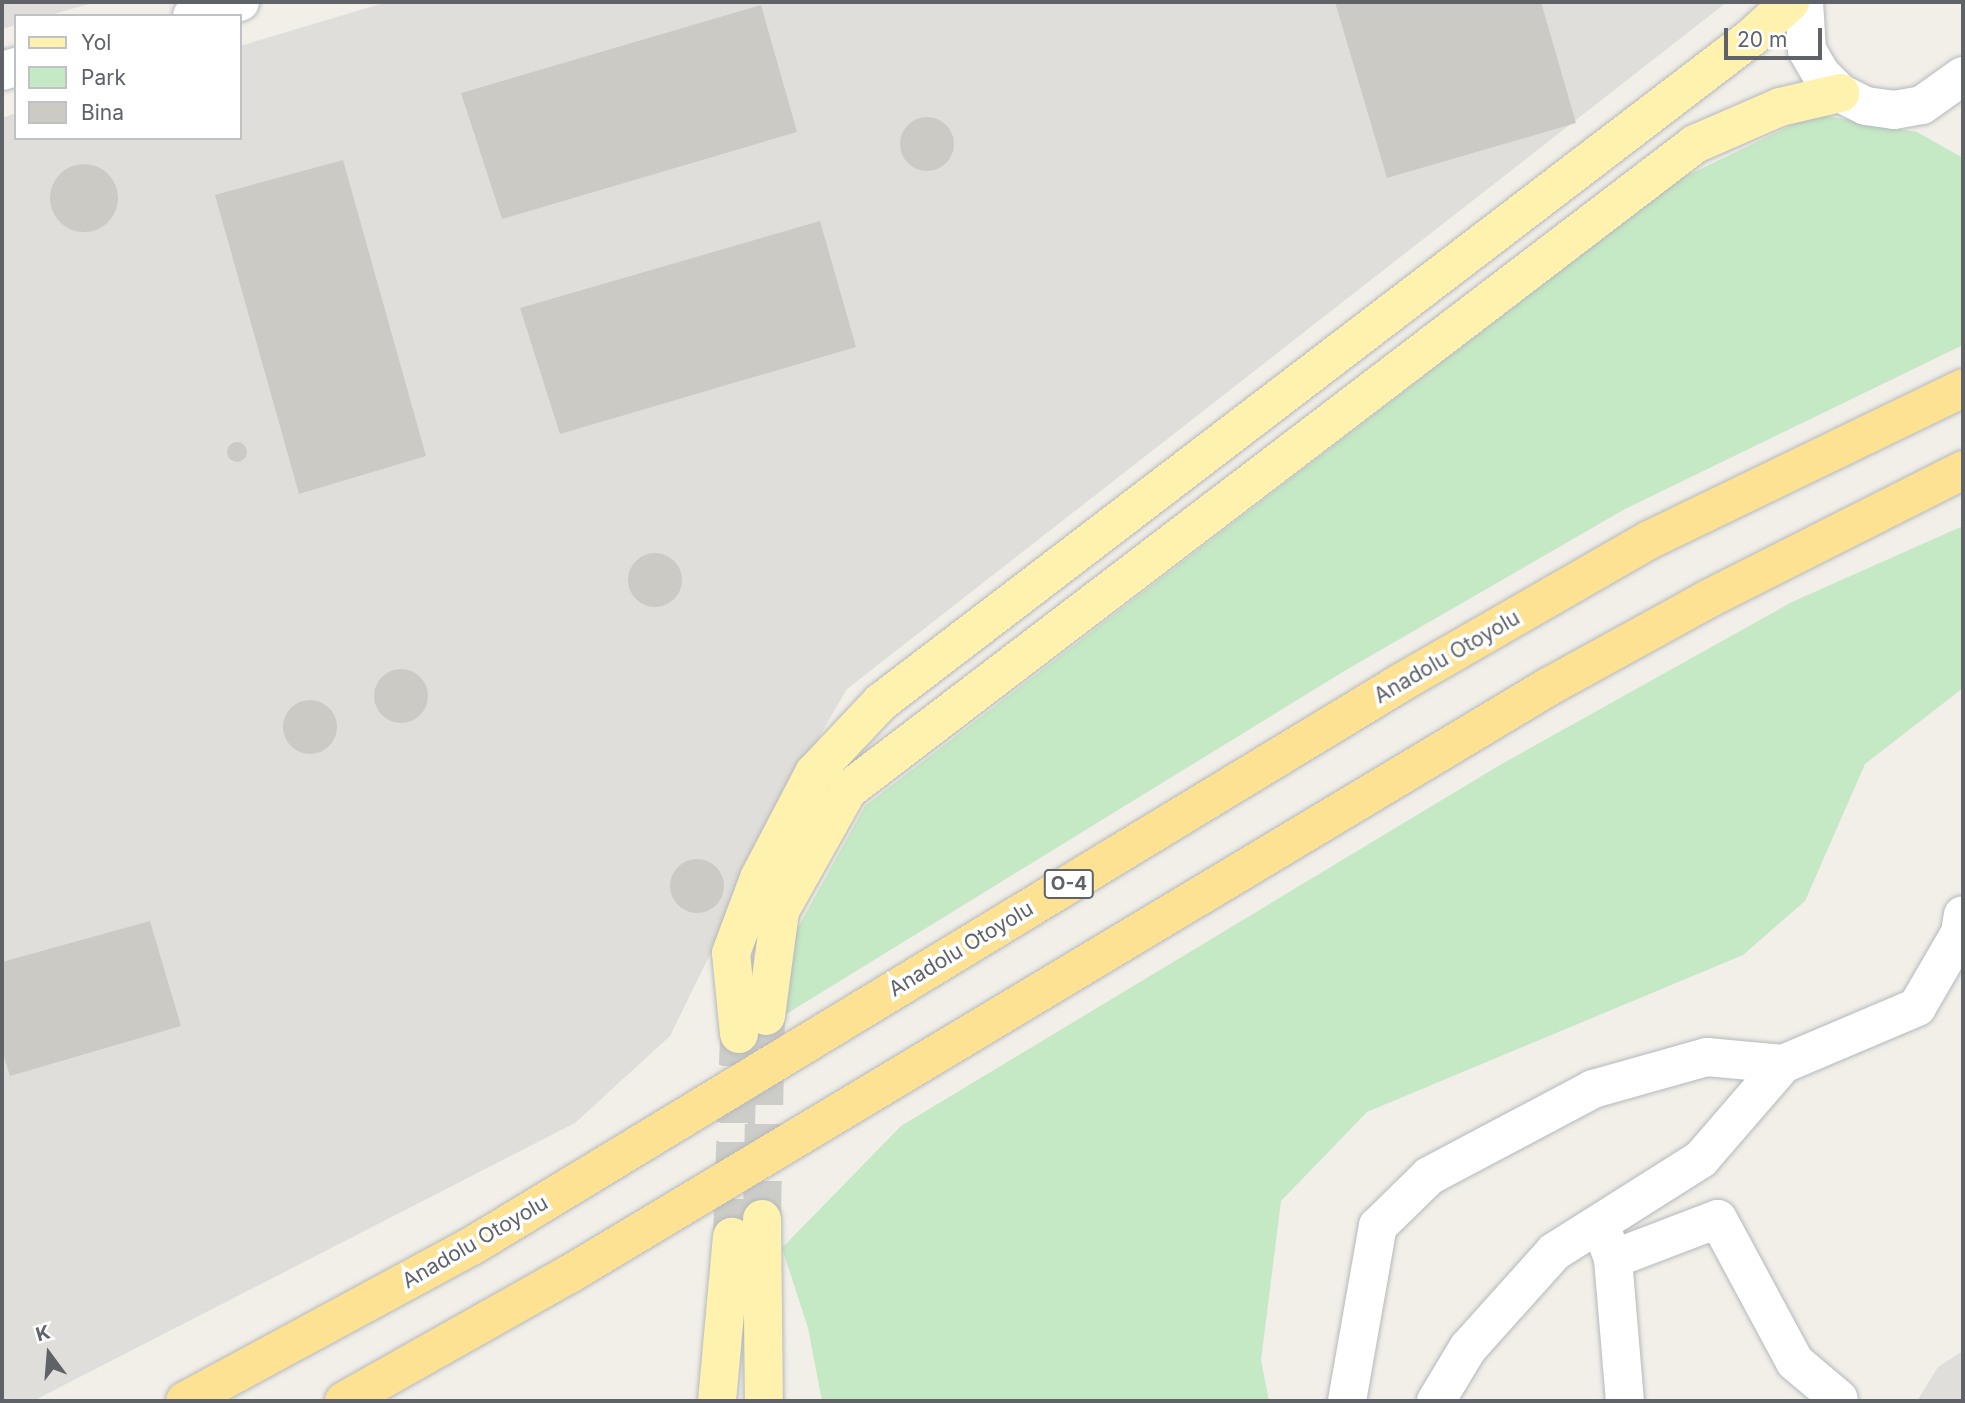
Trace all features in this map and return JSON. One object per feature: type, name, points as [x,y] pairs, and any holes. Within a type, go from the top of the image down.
[{"type":"highway","name":"Anadolu Otoyolu","points":[[185,1401],[472,1246],[1402,682],[1649,540],[1963,388]]},
{"type":"highway","points":[[344,1401],[568,1275],[1550,686],[1708,599],[1963,470]]},
{"type":"main road","points":[[1790,2],[1752,37],[881,702],[814,773],[759,878],[731,953],[753,1025],[780,911],[848,790],[1695,144],[1780,107],[1840,93]]},
{"type":"main road","points":[[717,1401],[747,1228],[764,1401]]},
{"type":"street","points":[[199,14],[240,2]]},
{"type":"street","points":[[1804,2],[1807,50],[1840,93],[1866,106],[1894,110],[1922,105],[1963,76]]},
{"type":"street","points":[[1607,1242],[1701,1159],[1783,1064],[1917,1007],[1960,933],[1963,915]]},
{"type":"street","points":[[1347,1401],[1378,1226],[1429,1176],[1593,1089],[1707,1057],[1783,1064]]},
{"type":"street","points":[[1436,1401],[1468,1348],[1554,1252],[1718,1219],[1795,1362],[1839,1399]]},
{"type":"street","points":[[1607,1242],[1625,1401]]},
{"type":"shaded area","points":[[2,2],[96,2],[54,14],[14,14],[14,26],[2,29]]},
{"type":"shaded area","points":[[387,2],[1727,2],[847,689],[753,850],[721,932],[670,1036],[575,1123],[33,1401],[2,1401],[2,118],[14,114],[14,140],[242,140],[242,45]]},
{"type":"shaded area","points":[[1963,1351],[1963,1401],[1917,1401],[1938,1367]]},
{"type":"green space","points":[[1815,114],[1917,132],[1963,158],[1963,345],[1625,509],[1346,670],[783,1016],[795,933],[865,806],[1680,179]]},
{"type":"green space","points":[[1963,526],[1963,688],[1865,764],[1805,901],[1743,955],[1367,1112],[1281,1201],[1261,1360],[1269,1401],[822,1401],[808,1328],[782,1248],[901,1126],[1500,765],[1792,602]]},
{"type":"building","points":[[1335,2],[1541,2],[1576,123],[1387,178]]},
{"type":"building","points":[[761,5],[797,132],[502,219],[461,93]]},
{"type":"building","points":[[927,117],[946,125],[954,144],[946,163],[927,171],[908,163],[900,144],[908,125]]},
{"type":"building","points":[[343,160],[426,456],[299,494],[215,195]]},
{"type":"building","points":[[84,164],[97,167],[108,174],[115,185],[118,198],[115,211],[108,222],[97,229],[84,232],[71,229],[60,222],[53,211],[50,198],[53,185],[60,174],[71,167]]},
{"type":"building","points":[[820,221],[856,347],[560,434],[520,308]]},
{"type":"building","points":[[237,442],[244,445],[247,452],[244,459],[237,462],[230,459],[227,452],[230,445]]},
{"type":"building","points":[[655,553],[674,561],[682,580],[674,599],[655,607],[636,599],[628,580],[636,561]]},
{"type":"building","points":[[401,669],[420,677],[428,696],[420,715],[401,723],[382,715],[374,696],[382,677]]},
{"type":"building","points":[[310,700],[329,708],[337,727],[329,746],[310,754],[291,746],[283,727],[291,708]]},
{"type":"building","points":[[697,859],[716,867],[724,886],[716,905],[697,913],[678,905],[670,886],[678,867]]},
{"type":"building","points":[[150,921],[181,1026],[10,1076],[2,1050],[2,962]]},
{"type":"tunnel","points":[[762,1219],[766,1016]]},
{"type":"tunnel","points":[[732,1237],[739,1034]]}]
